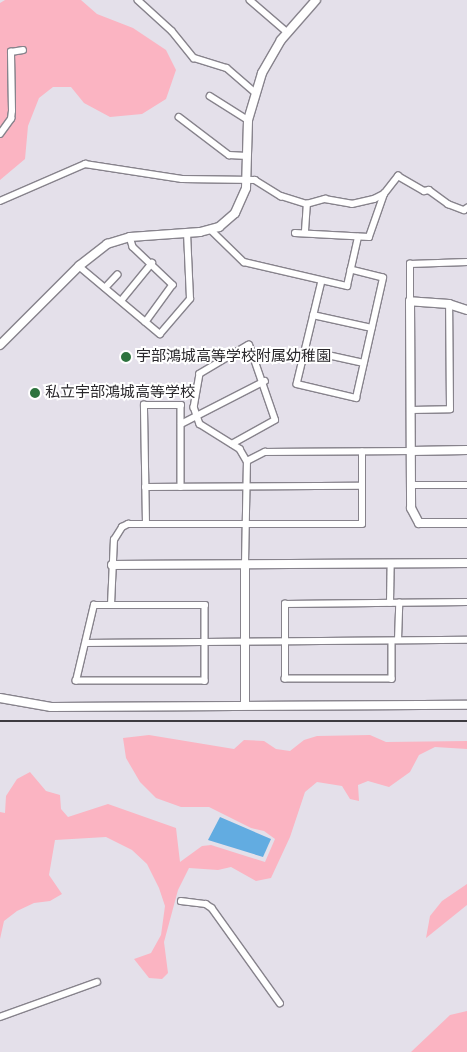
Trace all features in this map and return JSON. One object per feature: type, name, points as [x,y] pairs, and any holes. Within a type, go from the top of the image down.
[{"type":"street","points":[[138,0],[172,31],[194,58],[227,68],[255,92]]},
{"type":"street","points":[[250,0],[287,32]]},
{"type":"street","points":[[0,346],[79,266],[107,244],[130,237],[211,230],[235,213],[244,196],[248,120],[255,92],[270,56],[287,32],[316,0]]},
{"type":"street","points":[[0,134],[11,119],[11,52],[23,50]]},
{"type":"street","points":[[210,96],[248,120]]},
{"type":"street","points":[[179,117],[229,155],[247,156]]},
{"type":"street","points":[[0,201],[85,164],[182,179],[255,180],[281,196],[308,204],[325,199],[358,203],[384,194]]},
{"type":"street","points":[[295,233],[305,231],[369,237],[384,194],[398,176],[424,192],[429,190],[448,204],[464,210],[467,208]]},
{"type":"street","points":[[305,231],[308,204]]},
{"type":"street","points":[[211,230],[244,262],[347,286],[358,236]]},
{"type":"street","points":[[79,266],[160,334],[190,299],[187,233]]},
{"type":"street","points":[[130,237],[133,247],[173,285],[146,322]]},
{"type":"street","points":[[467,262],[410,264],[411,508],[419,523],[467,523]]},
{"type":"street","points":[[121,301],[152,263]]},
{"type":"street","points":[[322,281],[298,384],[356,398],[383,278],[351,270]]},
{"type":"street","points":[[105,288],[116,275]]},
{"type":"street","points":[[410,302],[449,304],[467,310]]},
{"type":"street","points":[[411,410],[450,409],[449,304]]},
{"type":"street","points":[[313,315],[372,328]]},
{"type":"street","points":[[195,418],[200,374],[236,351],[250,345],[265,381],[276,420],[232,444]]},
{"type":"street","points":[[305,350],[364,363]]},
{"type":"street","points":[[181,424],[265,381]]},
{"type":"street","points":[[146,524],[144,404],[181,405],[181,487]]},
{"type":"street","points":[[195,418],[210,433],[240,450],[247,461],[244,487],[245,704]]},
{"type":"street","points":[[247,461],[264,452],[467,450]]},
{"type":"street","points":[[111,605],[112,565],[118,532],[128,524],[362,524],[362,452]]},
{"type":"street","points":[[411,485],[467,485]]},
{"type":"street","points":[[146,488],[361,486]]},
{"type":"street","points":[[112,565],[467,563]]},
{"type":"street","points":[[390,603],[391,564]]},
{"type":"street","points":[[399,603],[392,679],[285,679],[285,604],[467,602]]},
{"type":"street","points":[[94,604],[205,605],[205,681],[76,681],[86,643],[94,604]]},
{"type":"street","points":[[86,643],[467,640]]},
{"type":"street","points":[[0,698],[51,707],[245,704],[467,705]]},
{"type":"street","points":[[181,901],[206,904],[212,908],[280,1003]]},
{"type":"street","points":[[0,1017],[97,982]]},
{"type":"shaded area","points":[[5,0],[81,0],[97,14],[133,28],[166,50],[176,70],[166,99],[142,114],[110,117],[84,103],[71,87],[53,87],[39,98],[28,126],[25,159],[0,180],[0,3]]},
{"type":"shaded area","points":[[149,735],[234,749],[244,740],[264,741],[276,749],[290,751],[304,740],[317,736],[370,735],[386,742],[467,741],[467,749],[435,747],[419,755],[410,772],[389,787],[368,781],[358,785],[359,801],[350,799],[342,786],[317,782],[305,792],[290,837],[271,878],[256,881],[231,867],[218,870],[189,868],[178,890],[164,942],[168,973],[162,979],[149,978],[134,959],[151,953],[161,935],[165,906],[159,888],[147,864],[132,850],[106,837],[55,840],[49,875],[62,894],[50,901],[34,903],[17,911],[4,921],[0,939],[0,812],[5,813],[6,796],[17,779],[30,772],[46,791],[60,795],[61,809],[68,817],[108,804],[176,828],[180,862],[202,846],[211,845],[265,862],[275,839],[264,831],[251,828],[209,807],[181,807],[156,798],[140,782],[126,758],[123,738]]},
{"type":"shaded area","points":[[467,884],[467,905],[426,938],[430,916],[442,901]]},
{"type":"shaded area","points":[[467,1011],[467,1052],[411,1052],[450,1015]]},
{"type":"water","points":[[220,817],[271,839],[263,857],[208,840]]},
{"type":"railway","points":[[0,721],[467,721]]},
{"type":"place","name":"宇部鴻城高等学校附属幼稚園","points":[[126,357]]},
{"type":"place","name":"私立宇部鴻城高等学校","points":[[35,393]]}]
